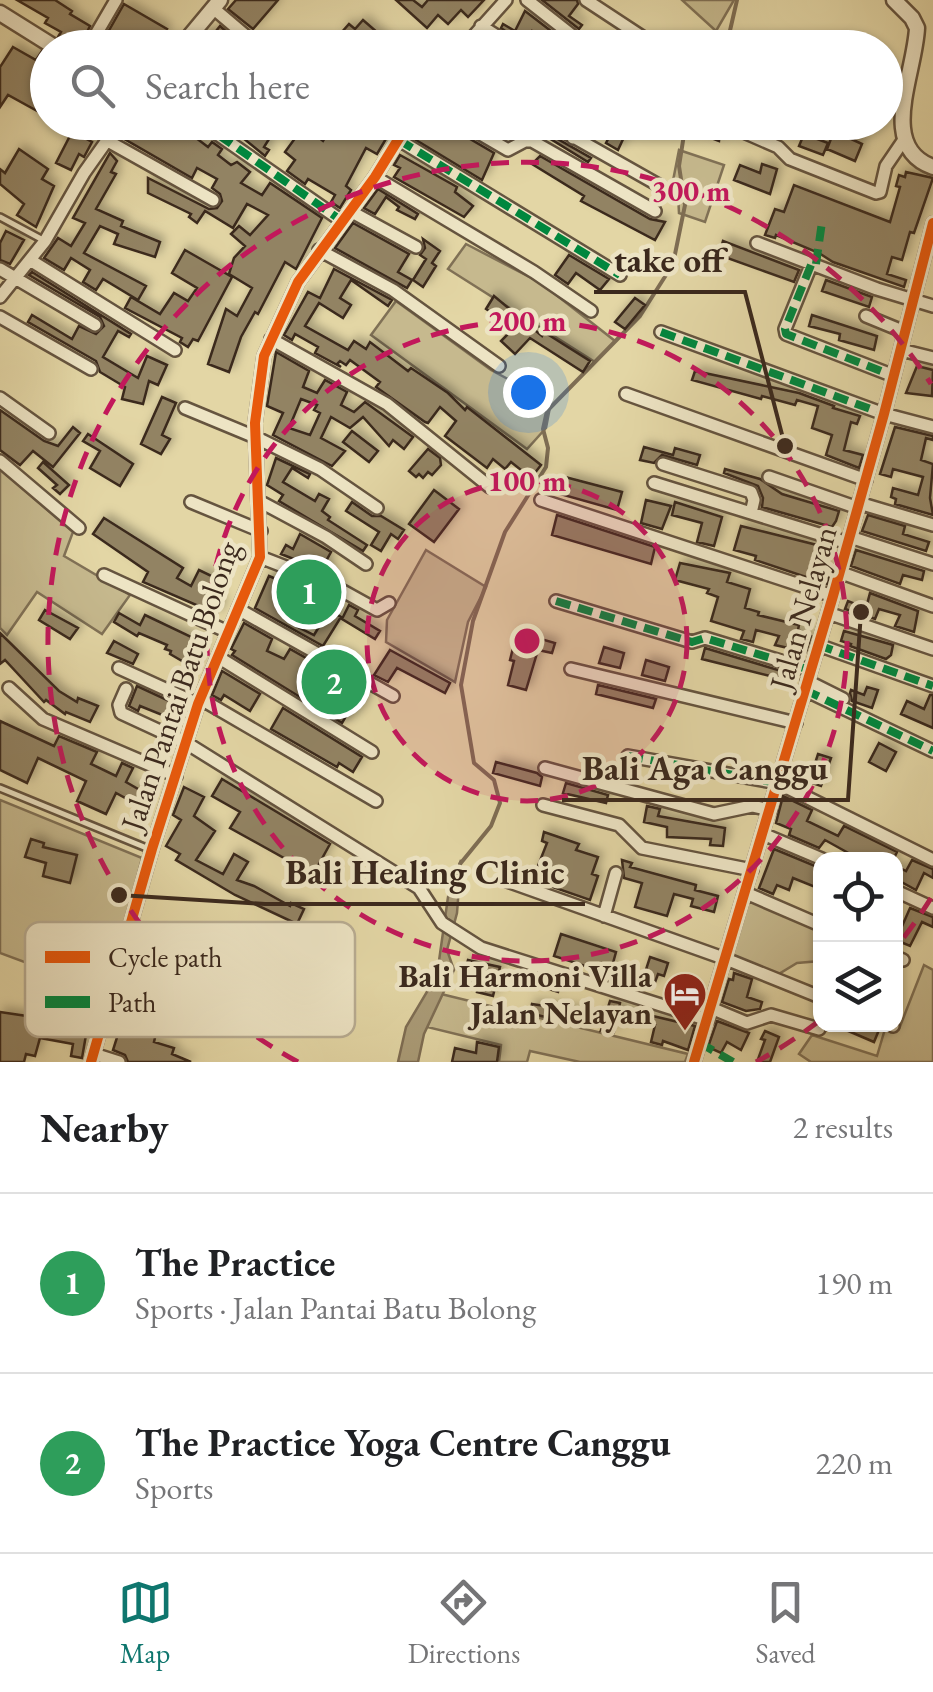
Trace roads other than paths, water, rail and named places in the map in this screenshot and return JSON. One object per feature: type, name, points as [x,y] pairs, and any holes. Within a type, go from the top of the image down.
[{"type":"street","points":[[98,30],[116,0]]},
{"type":"street","points":[[527,0],[565,30]]},
{"type":"street","points":[[586,0],[631,30]]},
{"type":"street","points":[[764,140],[778,146],[790,159],[880,192],[886,166],[903,141],[904,108],[918,28],[894,0]]},
{"type":"street","points":[[479,30],[500,2]]},
{"type":"street","points":[[195,30],[216,4],[242,30]]},
{"type":"street","points":[[0,13],[30,32]]},
{"type":"street","points":[[482,26],[488,30]]},
{"type":"street","points":[[0,296],[46,241],[106,140],[213,200]]},
{"type":"street","points":[[228,140],[346,216],[416,247]]},
{"type":"street","points":[[399,140],[620,276]]},
{"type":"street","name":"Jalan Pantai Batu Bolong","points":[[133,922],[200,701],[260,557],[255,436],[259,374],[298,282],[399,140]]},
{"type":"street","points":[[488,140],[501,148],[516,149],[532,141],[656,211]]},
{"type":"street","points":[[577,140],[662,188]]},
{"type":"street","points":[[903,141],[912,154],[932,169]]},
{"type":"street","points":[[375,178],[592,311]]},
{"type":"street","name":"Jalan Nelayan","points":[[694,1062],[840,572],[933,222]]},
{"type":"street","points":[[757,244],[933,306]]},
{"type":"street","points":[[319,250],[392,290],[499,366]]},
{"type":"street","points":[[30,260],[175,350]]},
{"type":"street","points":[[811,264],[786,334],[894,376]]},
{"type":"street","points":[[0,269],[95,325]]},
{"type":"street","points":[[866,316],[905,332]]},
{"type":"street","points":[[0,317],[92,369]]},
{"type":"street","points":[[661,332],[884,414],[933,427]]},
{"type":"street","points":[[271,339],[387,404],[490,486]]},
{"type":"street","points":[[901,350],[933,358]]},
{"type":"street","points":[[626,394],[866,480]]},
{"type":"street","points":[[0,398],[49,433]]},
{"type":"street","points":[[185,408],[255,436],[320,469],[377,508]]},
{"type":"street","points":[[0,460],[79,528]]},
{"type":"street","points":[[663,464],[751,492],[751,513]]},
{"type":"street","points":[[769,477],[933,525]]},
{"type":"street","points":[[654,483],[933,564]]},
{"type":"street","points":[[541,500],[833,596]]},
{"type":"street","points":[[260,501],[366,564]]},
{"type":"street","points":[[191,502],[261,531]]},
{"type":"street","points":[[260,557],[332,585],[377,610],[389,603]]},
{"type":"street","points":[[840,572],[933,606]]},
{"type":"street","points":[[104,575],[228,632]]},
{"type":"street","points":[[556,602],[692,642],[705,638],[807,680],[933,748]]},
{"type":"street","points":[[238,609],[393,696]]},
{"type":"street","points":[[828,613],[933,648]]},
{"type":"street","points":[[818,645],[933,686]]},
{"type":"street","points":[[218,657],[372,752]]},
{"type":"street","points":[[119,668],[200,701],[376,800]]},
{"type":"street","points":[[571,668],[796,723]]},
{"type":"street","points":[[9,688],[43,720],[176,776]]},
{"type":"street","points":[[126,690],[119,705],[121,713],[188,744],[419,888],[442,923],[482,948],[709,1014],[747,1023],[772,1015],[813,1027]]},
{"type":"street","points":[[628,756],[778,782],[933,860]]},
{"type":"street","points":[[545,768],[714,814],[752,806],[770,810]]},
{"type":"street","points":[[543,806],[619,825],[642,848],[752,870]]},
{"type":"street","points":[[763,834],[813,856]]},
{"type":"street","points":[[604,916],[616,874]]},
{"type":"street","points":[[507,881],[813,993]]},
{"type":"street","points":[[746,894],[813,922]]},
{"type":"street","points":[[903,894],[933,908]]},
{"type":"street","points":[[93,1058],[119,1062]]},
{"type":"lane","points":[[0,217],[46,241]]},
{"type":"lane","points":[[0,788],[152,850]]},
{"type":"waterway","points":[[730,30],[737,0]]},
{"type":"waterway","points":[[460,864],[491,826],[500,803],[494,780],[474,763],[461,685],[473,621],[505,532],[546,467],[548,448],[543,429],[547,411],[640,316],[673,264],[685,205],[679,166],[683,140]]},
{"type":"place","name":"take off","points":[[785,446]]},
{"type":"place","name":"The Practice","points":[[309,592]]},
{"type":"place","name":"Bali Aga Canggu","points":[[861,612]]},
{"type":"place","name":"The Practice Yoga Centre Canggu","points":[[334,682]]},
{"type":"place","name":"Bali Healing Clinic","points":[[119,895]]},
{"type":"place","name":"Bali Harmoni Villa Jalan Nelayan","points":[[685,1032]]}]
